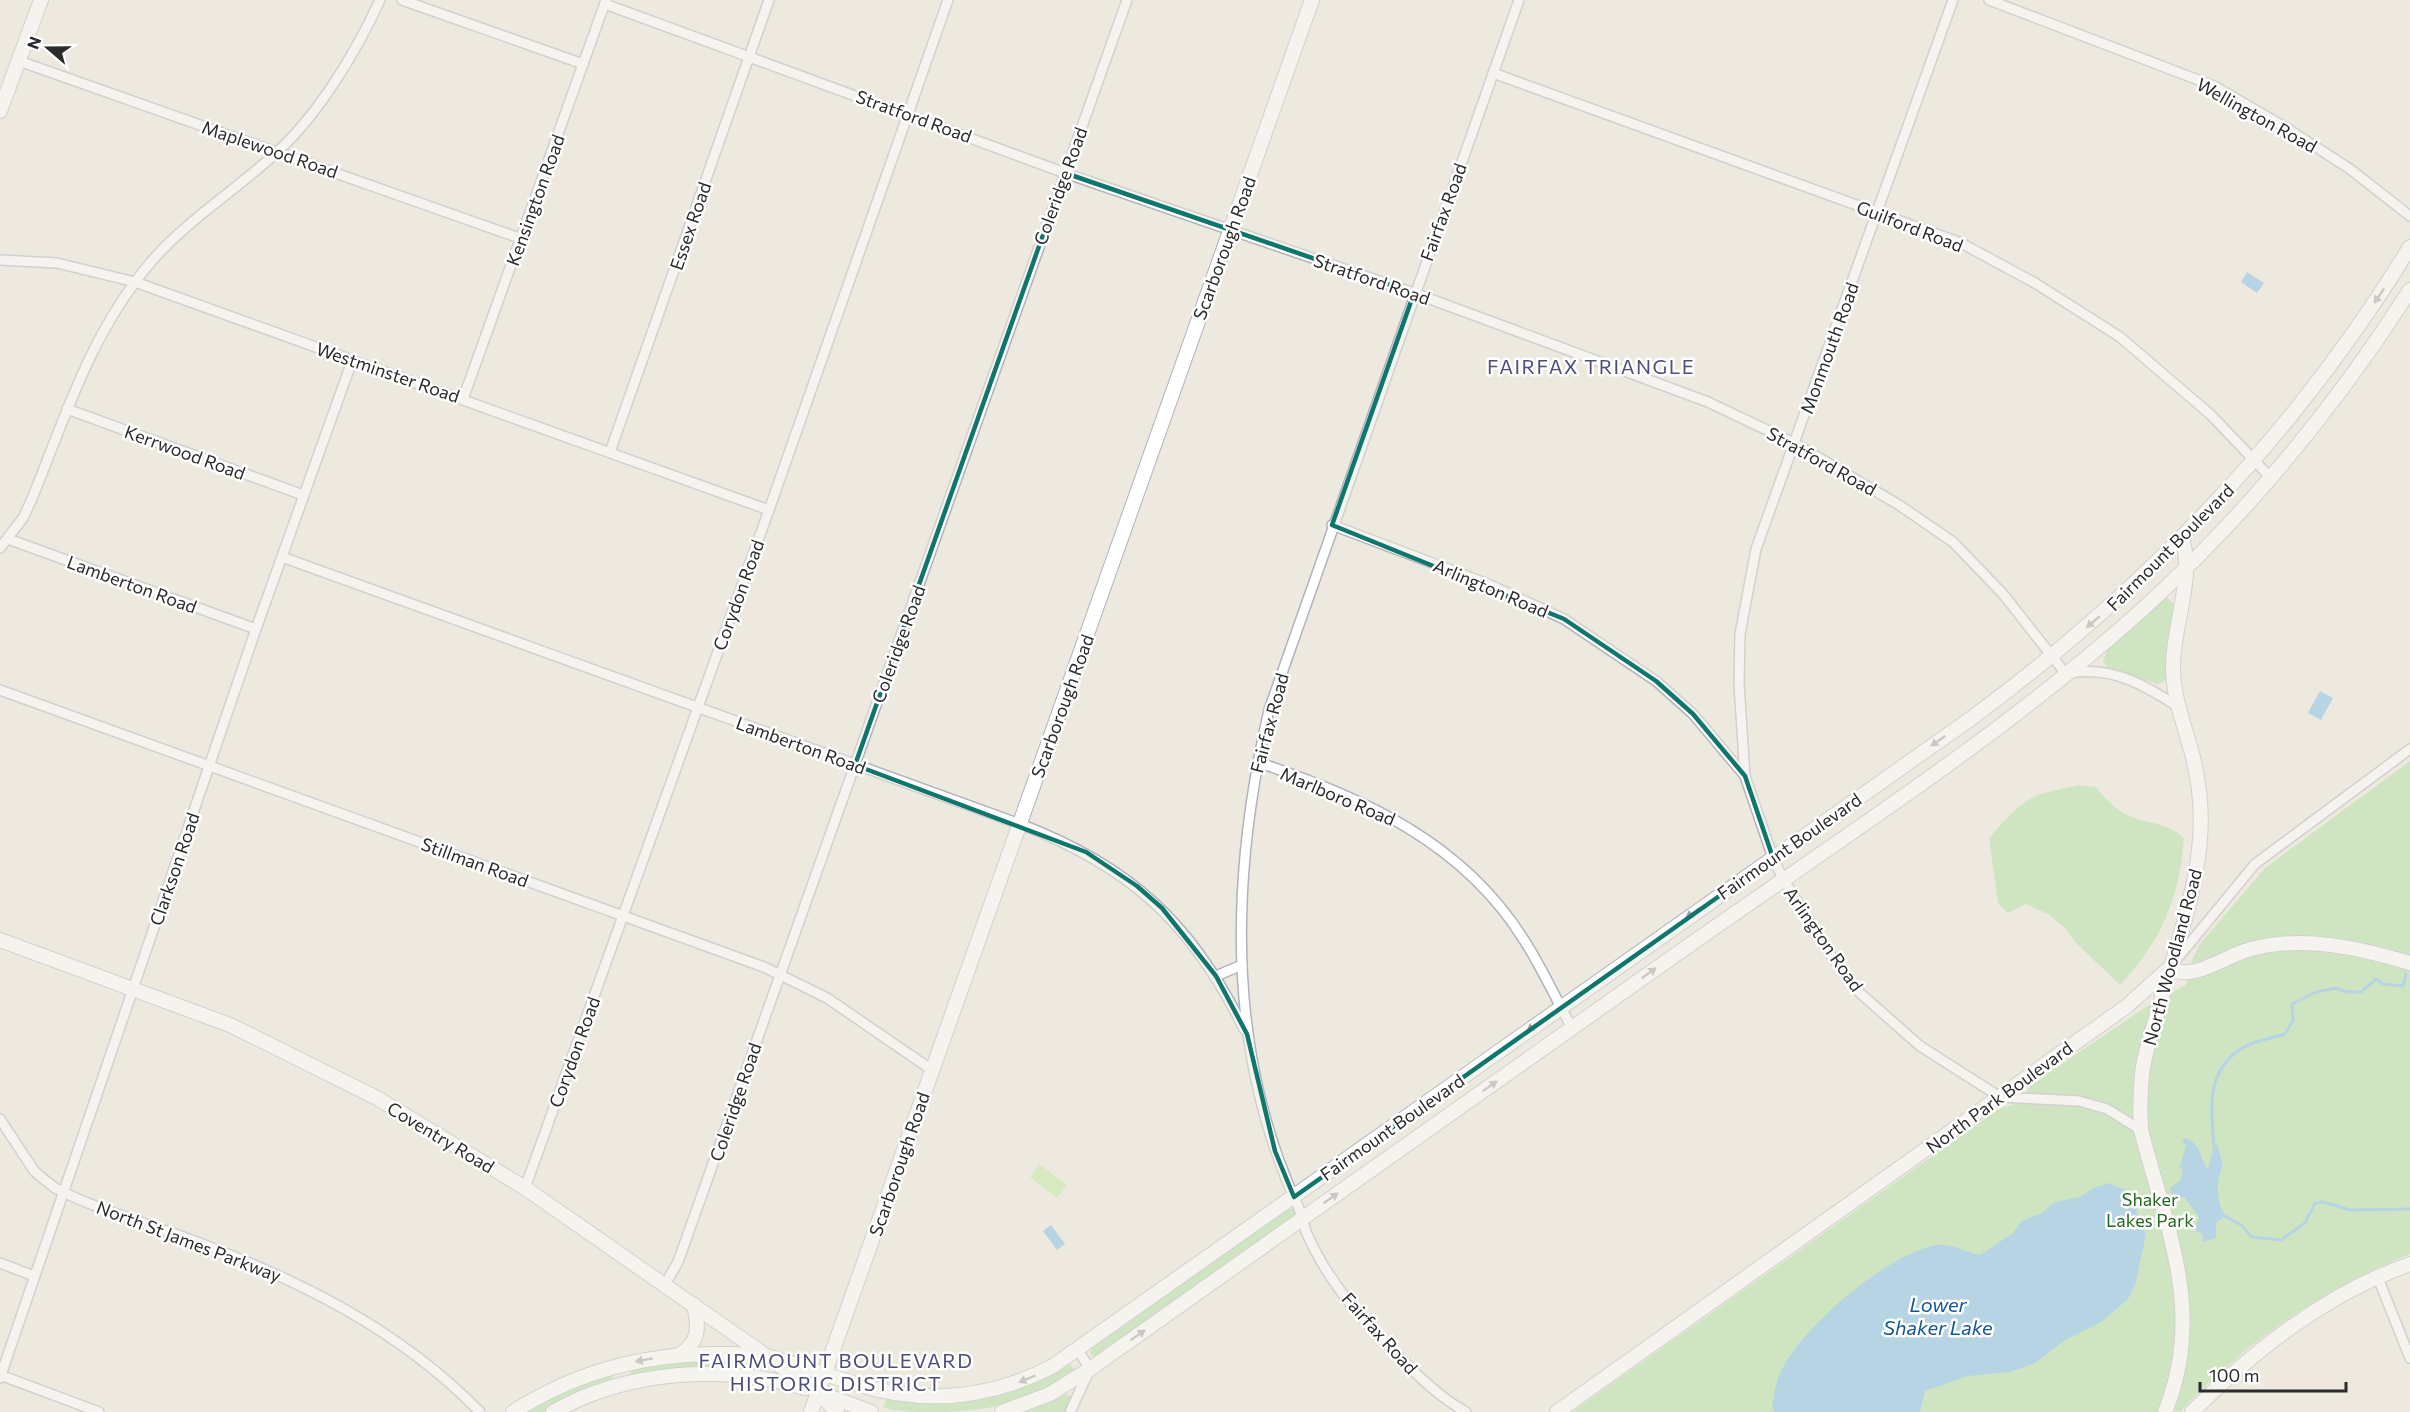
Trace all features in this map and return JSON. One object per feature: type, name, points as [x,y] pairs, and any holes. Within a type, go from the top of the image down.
[{"type":"main road","points":[[0,111],[40,0]]},
{"type":"main road","name":"Scarborough Road","points":[[811,1412],[1312,0]]},
{"type":"main road","name":"Fairmount Boulevard","points":[[513,1412],[574,1380],[621,1365],[679,1355],[765,1356],[898,1395],[955,1397],[994,1390],[1021,1382],[1053,1366],[1969,720],[2052,656],[2130,589],[2182,539],[2255,460],[2338,354],[2410,247]]},
{"type":"main road","name":"Fairmount Boulevard","points":[[1002,1412],[1050,1394],[1090,1369],[1783,879],[2066,674],[2142,609],[2186,567],[2270,477],[2337,395],[2410,290]]},
{"type":"main road","name":"North Woodland Road","points":[[2165,1412],[2178,1369],[2185,1315],[2179,1270],[2141,1130],[2142,1072],[2191,897],[2201,829],[2198,778],[2177,706],[2174,649],[2186,567],[2182,539]]},
{"type":"main road","name":"Coventry Road","points":[[0,940],[231,1025],[334,1075],[525,1188],[818,1392],[837,1412]]},
{"type":"main road","points":[[2169,969],[2185,974],[2195,973],[2231,955],[2253,948],[2295,944],[2349,947],[2410,963]]},
{"type":"main road","name":"North Park Boulevard","points":[[1557,1412],[2127,1006],[2169,969]]},
{"type":"main road","points":[[2192,1412],[2243,1364],[2285,1332],[2378,1278],[2410,1264]]},
{"type":"main road","points":[[679,1355],[691,1346],[697,1337],[698,1325],[694,1305]]},
{"type":"main road","points":[[737,1337],[748,1367],[742,1376]]},
{"type":"main road","points":[[621,1365],[625,1384]]},
{"type":"main road","points":[[824,1374],[879,1412]]},
{"type":"main road","points":[[553,1412],[585,1397],[625,1384],[685,1375],[742,1376],[818,1392],[871,1412]]},
{"type":"street","points":[[0,548],[31,501],[96,342],[135,282],[184,229],[278,152],[321,100],[352,54],[381,0]]},
{"type":"street","points":[[402,0],[583,64]]},
{"type":"street","name":"Essex Road","points":[[610,452],[769,0]]},
{"type":"street","name":"Corydon Road","points":[[525,1188],[769,510],[948,0]]},
{"type":"street","name":"Coleridge Road","points":[[664,1286],[678,1262],[1126,0]]},
{"type":"street","name":"Fairfax Road","points":[[1466,1412],[1422,1380],[1343,1296],[1308,1237],[1275,1151],[1247,1034],[1242,965],[1242,871],[1257,762],[1269,710],[1332,525],[1519,0]]},
{"type":"street","name":"Monmouth Road","points":[[1745,776],[1739,684],[1740,634],[1756,549],[1953,0]]},
{"type":"street","name":"Wellington Road","points":[[1989,0],[2214,86],[2342,163],[2410,216]]},
{"type":"street","name":"Kensington Road","points":[[463,399],[606,2]]},
{"type":"street","name":"Stratford Road","points":[[606,2],[1065,173],[1414,293],[1708,402],[1794,443],[1899,505],[1953,542],[2009,602],[2066,674]]},
{"type":"street","name":"Maplewood Road","points":[[19,61],[522,239]]},
{"type":"street","name":"Guilford Road","points":[[1493,73],[1961,243],[2093,318],[2120,337],[2184,390],[2270,477]]},
{"type":"street","name":"Westminster Road","points":[[0,260],[57,263],[135,282],[769,510]]},
{"type":"street","name":"Clarkson Road","points":[[0,1376],[256,629],[352,360]]},
{"type":"street","name":"Kerrwood Road","points":[[67,410],[303,495]]},
{"type":"street","name":"Arlington Road","points":[[1332,525],[1488,585],[1564,619],[1656,681],[1693,714],[1745,776],[1773,858],[1783,879],[1830,954],[1860,993],[1920,1046],[2000,1097],[2079,1101],[2107,1109],[2141,1130]]},
{"type":"street","name":"Lamberton Road","points":[[8,539],[256,629]]},
{"type":"street","name":"Lamberton Road","points":[[282,556],[1020,824],[1086,852],[1137,886],[1162,908],[1216,976],[1247,1034]]},
{"type":"street","points":[[2066,674],[2091,671],[2122,676],[2144,685],[2177,706]]},
{"type":"street","name":"Stillman Road","points":[[0,690],[780,974],[827,998],[932,1070]]},
{"type":"street","name":"North Park Boulevard","points":[[2169,969],[2255,864],[2410,749]]},
{"type":"street","name":"Marlboro Road","points":[[1257,762],[1314,781],[1384,813],[1435,843],[1485,890],[1524,939],[1572,1028]]},
{"type":"street","points":[[1216,976],[1242,965]]},
{"type":"street","name":"North St James Parkway","points":[[0,1119],[35,1172],[63,1192],[257,1264],[328,1299],[413,1351],[480,1412]]},
{"type":"street","points":[[0,1263],[34,1276]]},
{"type":"street","points":[[2378,1278],[2410,1358]]},
{"type":"street","points":[[1078,1350],[1090,1369]]},
{"type":"street","name":"Fairmount Boulevard","points":[[1070,1412],[1090,1369]]},
{"type":"street","points":[[0,1376],[99,1412]]},
{"type":"highlighted area","points":[[1065,173],[1414,293],[1332,525],[1564,619],[1656,681],[1693,714],[1745,776],[1773,858],[1294,1197],[1275,1151],[1247,1034],[1216,976],[1162,908],[1137,886],[1086,852],[855,765]]},
{"type":"green space","points":[[2167,598],[2174,604],[2166,680],[2158,684],[2107,667],[2103,662],[2109,645]]},
{"type":"green space","name":"Shaker Lakes Park","points":[[2410,761],[2410,1254],[2346,1284],[2286,1320],[2231,1363],[2180,1412],[2160,1405],[2157,1412],[1572,1412],[2000,1108],[2017,1104],[2032,1084],[2146,1007],[2186,985],[2192,960],[2200,944],[2265,868]]},
{"type":"green space","points":[[2080,785],[2096,787],[2109,802],[2125,814],[2169,828],[2184,839],[2178,881],[2166,918],[2147,952],[2120,985],[2075,942],[2064,927],[2048,914],[2026,904],[2007,913],[1998,903],[1989,838],[2019,806],[2028,800],[2049,792]]},
{"type":"green space","points":[[1039,1164],[1067,1185],[1057,1198],[1030,1177]]},
{"type":"green space","points":[[1288,1209],[1294,1209],[1296,1213],[1293,1219],[1101,1356],[1093,1356],[1090,1353],[1093,1346]]},
{"type":"green space","points":[[681,1359],[734,1361],[733,1371],[635,1376],[630,1373],[630,1370]]},
{"type":"green space","points":[[1069,1364],[1076,1370],[1058,1382],[1006,1404],[950,1412],[905,1411],[883,1407],[887,1398],[953,1401],[986,1397],[1032,1383]]},
{"type":"green space","points":[[612,1374],[613,1381],[543,1412],[522,1412],[575,1384]]},
{"type":"green space","points":[[1067,1394],[1071,1397],[1065,1412],[1021,1412]]},
{"type":"water","points":[[2247,272],[2264,283],[2257,293],[2241,282]]},
{"type":"water","points":[[2320,691],[2333,698],[2321,720],[2308,713]]},
{"type":"water","points":[[2184,1138],[2194,1143],[2208,1169],[2213,1149],[2217,1144],[2223,1166],[2218,1191],[2225,1216],[2216,1223],[2216,1238],[2203,1242],[2202,1234],[2195,1230],[2199,1217],[2185,1198],[2172,1196],[2170,1188],[2180,1181],[2183,1170],[2180,1167],[2186,1145],[2182,1142]]},
{"type":"water","name":"Lower Shaker Lake","points":[[2108,1183],[2126,1190],[2136,1199],[2137,1216],[2146,1234],[2136,1282],[2128,1299],[2101,1322],[2065,1340],[2035,1363],[2010,1372],[1968,1376],[1925,1391],[1920,1412],[1775,1412],[1772,1407],[1776,1383],[1789,1358],[1804,1337],[1824,1317],[1870,1278],[1916,1251],[1936,1245],[1953,1246],[1980,1255],[2013,1233],[2022,1221],[2040,1214],[2055,1202],[2080,1197],[2093,1188]]},
{"type":"water","points":[[1051,1225],[1065,1244],[1057,1250],[1043,1231]]},
{"type":"waterway","points":[[2214,1146],[2212,1114],[2214,1086],[2227,1061],[2238,1051],[2253,1043],[2285,1034],[2293,1020],[2292,1004],[2316,992],[2336,988],[2347,992],[2361,992],[2376,979],[2383,984],[2403,986],[2406,974]]},
{"type":"waterway","points":[[2138,1206],[2157,1199]]},
{"type":"waterway","points":[[2223,1215],[2241,1225],[2252,1237],[2281,1240],[2305,1223],[2315,1203],[2323,1202],[2350,1210],[2410,1209]]},
{"type":"district","name":"FAIRFAX TRIANGLE","points":[[1591,366]]},
{"type":"district","name":"FAIRMOUNT BOULEVARD HISTORIC DISTRICT","points":[[836,1372]]}]
